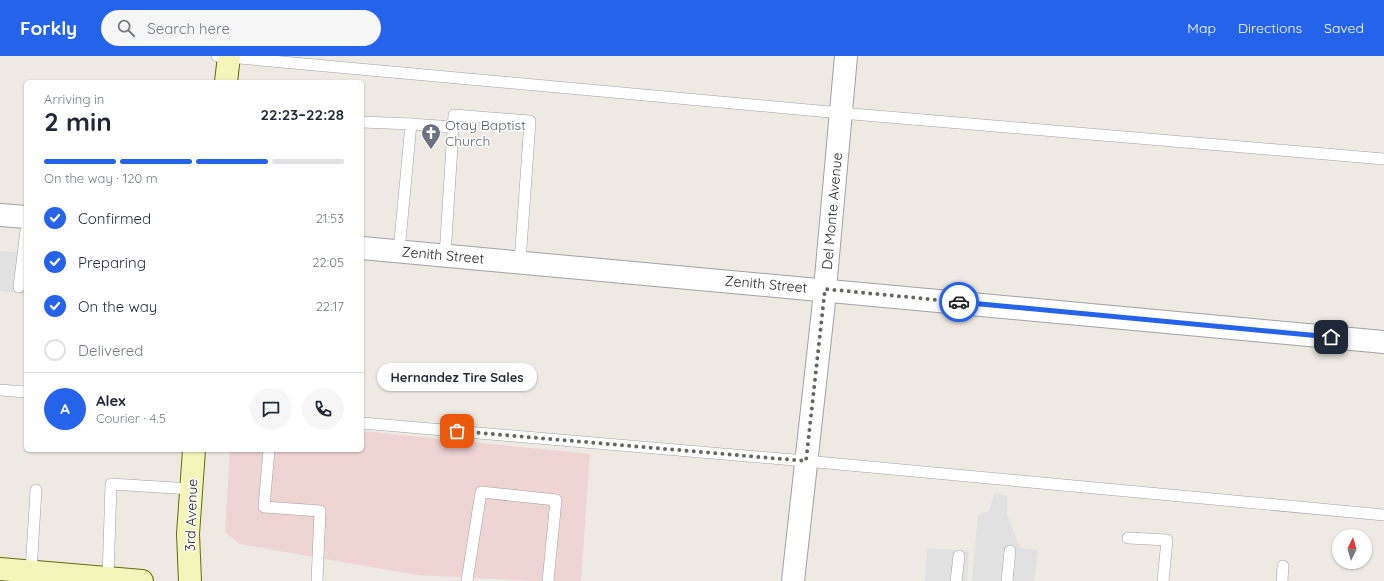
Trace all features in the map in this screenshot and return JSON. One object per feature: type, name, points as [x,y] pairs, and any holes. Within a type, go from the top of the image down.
[{"type":"main road","points":[[225,56],[226,80]]},
{"type":"main road","name":"3rd Avenue","points":[[190,581],[188,534],[194,452]]},
{"type":"main road","points":[[0,569],[142,581]]},
{"type":"street","name":"Del Monte Avenue","points":[[793,581],[825,289],[846,56]]},
{"type":"street","points":[[0,215],[24,217]]},
{"type":"street","name":"Zenith Street","points":[[364,248],[825,289],[1384,342]]},
{"type":"lane","points":[[225,56],[841,113],[1384,159]]},
{"type":"lane","points":[[445,255],[454,115],[530,121],[520,262]]},
{"type":"lane","points":[[364,122],[411,124],[453,128]]},
{"type":"lane","points":[[399,251],[411,124]]},
{"type":"lane","points":[[19,287],[24,247]]},
{"type":"lane","points":[[0,390],[24,392]]},
{"type":"lane","points":[[364,423],[806,461],[1384,515]]},
{"type":"lane","points":[[270,452],[264,507],[320,511],[317,581]]},
{"type":"lane","points":[[108,578],[111,484],[191,489]]},
{"type":"lane","points":[[31,572],[36,490]]},
{"type":"lane","points":[[467,581],[481,492],[556,500],[548,581]]},
{"type":"lane","points":[[1128,538],[1167,540],[1163,581]]},
{"type":"lane","points":[[1007,581],[1010,551]]},
{"type":"lane","points":[[956,581],[959,556]]},
{"type":"lane","points":[[1282,581],[1283,566]]},
{"type":"shaded area","points":[[0,251],[24,253],[24,294],[0,291]]},
{"type":"shaded area","points":[[364,431],[590,454],[581,581],[533,581],[417,575],[240,544],[225,532],[230,452],[364,452]]},
{"type":"shaded area","points":[[994,493],[1007,496],[1007,514],[1020,548],[1038,550],[1034,581],[972,581],[978,515],[989,511]]},
{"type":"shaded area","points":[[927,548],[969,551],[967,581],[925,581]]},
{"type":"way so far","points":[[457,431],[806,461],[825,289],[959,302]]},
{"type":"place","name":"Otay Baptist Church","points":[[431,150]]},
{"type":"place","name":"Hernandez Tire Sales","points":[[457,431]]},
{"type":"route","points":[[959,302],[1331,337]]}]
